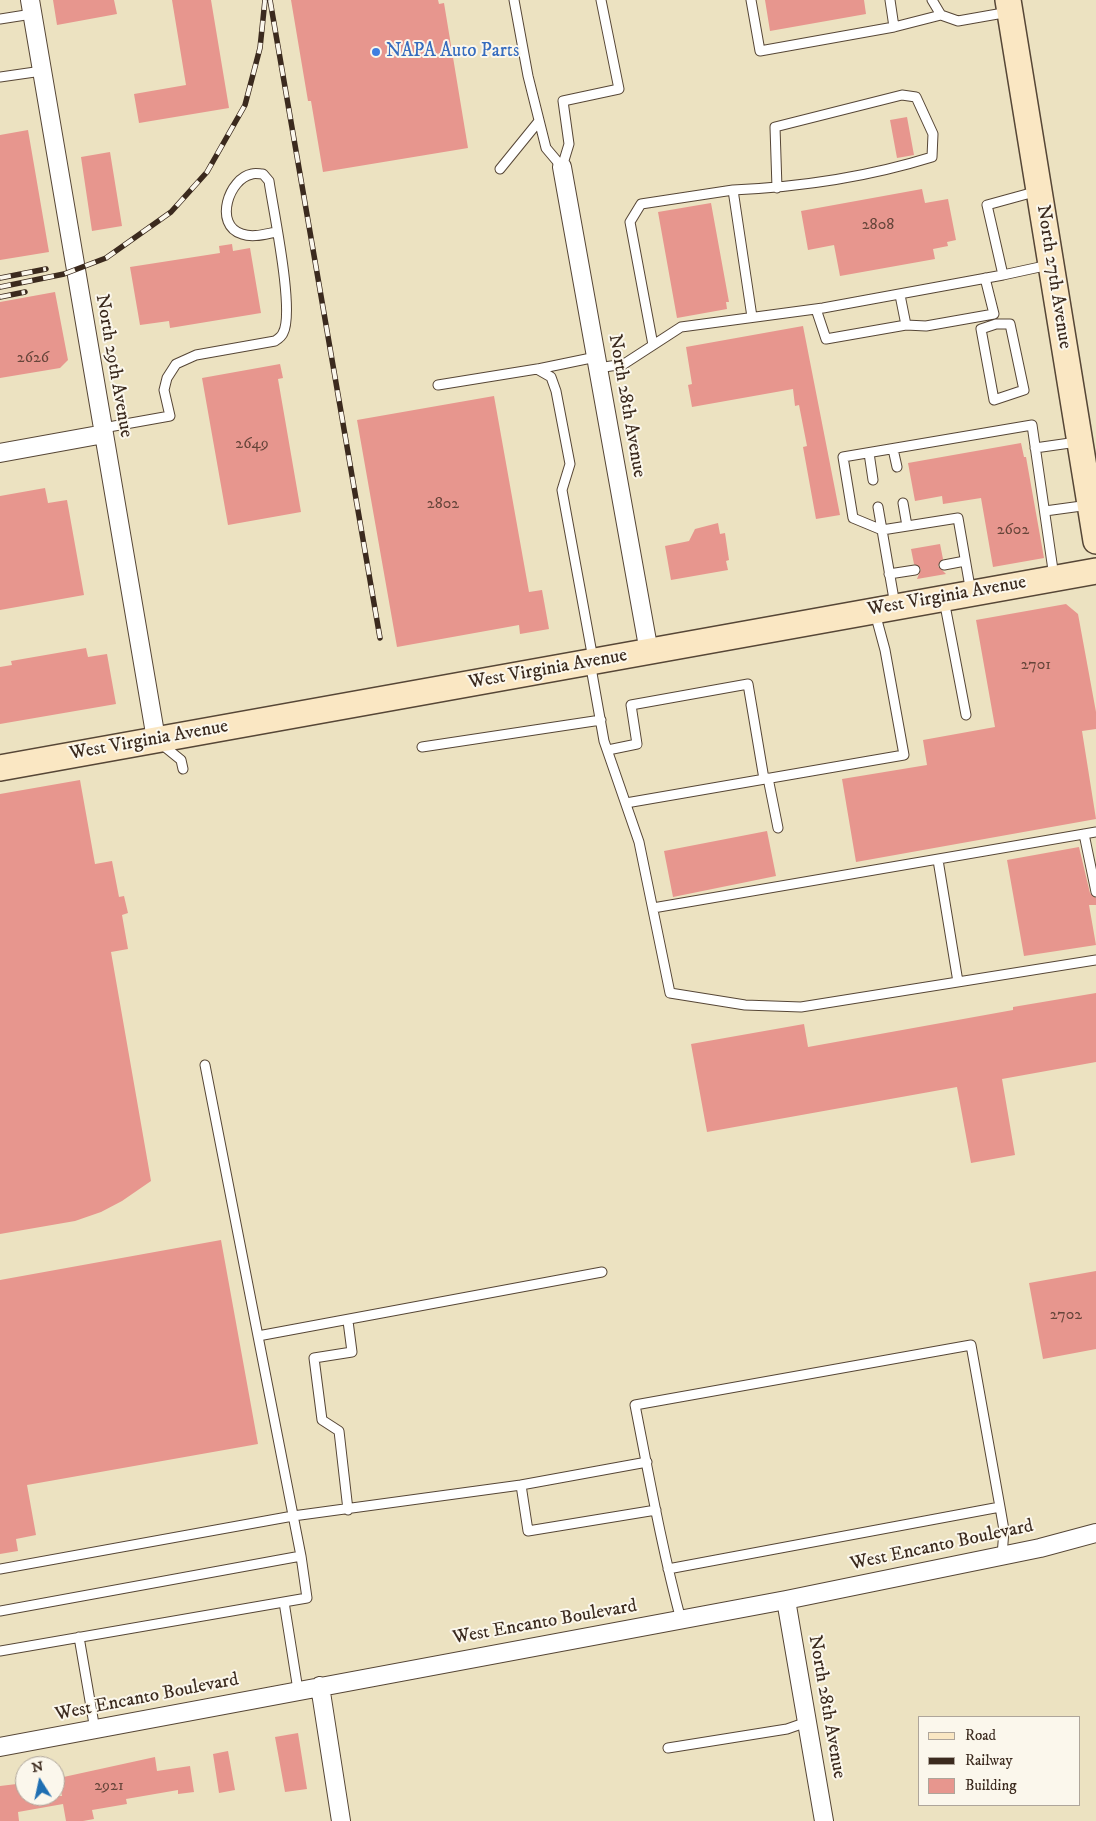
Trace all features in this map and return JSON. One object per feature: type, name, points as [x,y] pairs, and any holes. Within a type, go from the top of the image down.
[{"type":"street","name":"North 27th Avenue","points":[[1008,4],[1080,442],[1091,475],[1090,505],[1096,541]]},
{"type":"street","name":"North 29th Avenue","points":[[31,7],[156,739]]},
{"type":"street","name":"North 28th Avenue","points":[[562,167],[649,652]]},
{"type":"street","points":[[0,453],[103,431]]},
{"type":"street","name":"West Virginia Avenue","points":[[0,768],[1096,571]]},
{"type":"street","name":"West Encanto Boulevard","points":[[0,1746],[95,1730],[298,1690],[786,1600],[1002,1556],[1096,1533]]},
{"type":"street","name":"North 28th Avenue","points":[[786,1600],[824,1821]]},
{"type":"street","points":[[320,1686],[341,1821]]},
{"type":"lane","points":[[514,0],[528,76],[546,148],[562,167]]},
{"type":"lane","points":[[562,167],[569,144],[563,101],[619,89],[601,0]]},
{"type":"lane","points":[[751,0],[760,51],[894,27],[941,15],[958,21],[1008,4]]},
{"type":"lane","points":[[890,0],[894,27]]},
{"type":"lane","points":[[932,0],[941,15]]},
{"type":"lane","points":[[0,19],[31,7]]},
{"type":"lane","points":[[0,77],[42,71]]},
{"type":"lane","points":[[653,345],[630,222],[641,204],[733,190],[777,188],[899,168],[932,158],[933,134],[916,97],[902,95],[775,127],[777,188]]},
{"type":"lane","points":[[500,170],[540,121]]},
{"type":"lane","points":[[103,431],[170,416],[164,390],[167,378],[176,364],[196,355],[275,341],[283,332],[287,304],[269,180],[263,174],[250,174],[240,182],[227,200],[226,212],[228,223],[240,234],[251,236],[276,232]]},
{"type":"lane","points":[[733,190],[752,317]]},
{"type":"lane","points":[[1003,275],[987,205],[1038,191]]},
{"type":"lane","points":[[438,385],[537,369],[597,363],[624,364],[681,328],[900,295],[1051,265]]},
{"type":"lane","points":[[985,278],[996,324]]},
{"type":"lane","points":[[900,295],[906,325]]},
{"type":"lane","points":[[816,309],[826,339],[906,325],[926,326],[994,314]]},
{"type":"lane","points":[[996,324],[1010,324],[1024,390],[994,400],[981,329],[996,324]]},
{"type":"lane","points":[[537,369],[551,377],[556,391],[570,464],[562,490],[600,720],[608,750],[640,842],[670,993],[744,1005],[801,1007],[1096,960]]},
{"type":"lane","points":[[971,593],[958,518],[882,530],[853,518],[843,457],[1032,426],[1054,578]]},
{"type":"lane","points":[[1036,448],[1080,442]]},
{"type":"lane","points":[[894,449],[897,467]]},
{"type":"lane","points":[[869,453],[873,480]]},
{"type":"lane","points":[[902,503],[907,526]]},
{"type":"lane","points":[[1045,511],[1090,505]]},
{"type":"lane","points":[[626,803],[904,755],[885,650],[884,609],[890,574],[878,507]]},
{"type":"lane","points":[[944,565],[966,561]]},
{"type":"lane","points":[[890,574],[915,570]]},
{"type":"lane","points":[[944,598],[966,715]]},
{"type":"lane","points":[[608,750],[637,744],[630,705],[748,684],[766,779],[778,828]]},
{"type":"lane","points":[[422,747],[600,720]]},
{"type":"lane","points":[[156,739],[181,760],[183,769]]},
{"type":"lane","points":[[653,908],[1096,832]]},
{"type":"lane","points":[[1084,834],[1096,892]]},
{"type":"lane","points":[[938,860],[958,982]]},
{"type":"lane","points":[[0,1651],[307,1598],[301,1556],[205,1065]]},
{"type":"lane","points":[[258,1336],[348,1321],[602,1272]]},
{"type":"lane","points":[[348,1321],[352,1352],[314,1358],[322,1420],[339,1431],[348,1510]]},
{"type":"lane","points":[[681,1620],[668,1569],[635,1404],[971,1346],[1004,1530],[1002,1556]]},
{"type":"lane","points":[[0,1569],[293,1516],[521,1485],[646,1462]]},
{"type":"lane","points":[[521,1485],[528,1530],[656,1510]]},
{"type":"lane","points":[[668,1569],[1000,1506]]},
{"type":"lane","points":[[0,1612],[301,1556]]},
{"type":"lane","points":[[284,1602],[298,1690]]},
{"type":"lane","points":[[79,1637],[95,1730]]},
{"type":"lane","points":[[668,1748],[787,1729],[806,1722]]},
{"type":"building","points":[[53,0],[114,0],[117,14],[57,25]]},
{"type":"building","points":[[172,0],[211,0],[229,108],[139,123],[134,94],[186,85]]},
{"type":"building","name":"NAPA Auto Parts","points":[[291,0],[438,0],[439,4],[444,3],[468,148],[323,172],[311,101],[308,101]]},
{"type":"building","points":[[765,0],[864,0],[866,14],[770,31]]},
{"type":"building","points":[[907,117],[914,155],[897,158],[890,120]]},
{"type":"building","points":[[28,130],[49,252],[0,260],[0,135]]},
{"type":"building","points":[[110,152],[122,226],[92,231],[81,157]]},
{"type":"building","points":[[922,189],[925,203],[948,199],[956,240],[947,242],[948,246],[933,249],[935,259],[840,276],[834,245],[808,250],[801,211]]},
{"type":"building","points":[[711,203],[729,302],[726,302],[727,309],[677,318],[658,212]]},
{"type":"building","points":[[232,244],[233,251],[250,248],[261,313],[170,328],[169,321],[140,325],[130,267],[220,253],[219,246]]},
{"type":"building","points":[[55,292],[68,360],[60,368],[0,378],[0,302]]},
{"type":"building","points":[[803,326],[840,515],[816,519],[803,447],[807,446],[799,405],[795,406],[793,389],[692,407],[688,385],[692,384],[686,347]]},
{"type":"building","points":[[280,364],[283,378],[278,379],[301,512],[228,525],[202,378]]},
{"type":"building","points":[[494,396],[529,592],[542,590],[549,629],[520,634],[519,625],[397,647],[357,420]]},
{"type":"building","points":[[1021,443],[1024,457],[1026,457],[1044,558],[993,567],[981,498],[943,504],[942,496],[915,501],[908,463]]},
{"type":"building","points":[[45,488],[48,503],[67,500],[84,595],[0,610],[0,496]]},
{"type":"building","points":[[718,523],[720,534],[725,533],[729,560],[726,561],[728,570],[671,580],[665,546],[689,541],[695,529]]},
{"type":"building","points":[[940,544],[943,559],[938,566],[946,574],[917,579],[921,569],[914,564],[911,549]]},
{"type":"building","points":[[1066,604],[1078,614],[1096,712],[1096,729],[1082,731],[1096,819],[856,862],[842,779],[927,765],[923,740],[995,727],[976,620]]},
{"type":"building","points":[[86,648],[88,657],[107,654],[116,704],[0,724],[0,667],[12,665],[11,661]]},
{"type":"building","points":[[80,780],[95,864],[112,861],[119,897],[124,896],[128,913],[122,915],[128,949],[111,952],[151,1181],[122,1201],[101,1212],[75,1221],[0,1234],[0,794]]},
{"type":"building","points":[[767,831],[776,876],[673,897],[664,851]]},
{"type":"building","points":[[1079,847],[1090,893],[1096,898],[1096,905],[1089,905],[1096,945],[1024,956],[1007,860]]},
{"type":"building","points":[[1096,993],[1096,1062],[1002,1079],[1015,1155],[971,1163],[957,1087],[707,1132],[691,1044],[804,1024],[808,1047],[1013,1010],[1013,1007]]},
{"type":"building","points":[[221,1240],[258,1444],[27,1485],[36,1535],[16,1539],[18,1551],[0,1554],[0,1280]]},
{"type":"building","points":[[1096,1271],[1096,1349],[1043,1359],[1029,1283]]},
{"type":"building","points":[[298,1733],[307,1789],[285,1792],[275,1737]]},
{"type":"building","points":[[228,1751],[235,1790],[219,1793],[213,1754]]},
{"type":"building","points":[[155,1757],[157,1771],[190,1766],[194,1792],[178,1794],[178,1790],[126,1799],[127,1804],[92,1810],[94,1819],[66,1821],[63,1806],[65,1806],[65,1777]]},
{"type":"building","points":[[15,1784],[15,1806],[52,1806],[18,1812],[19,1821],[0,1821],[0,1786]]},
{"type":"railway","points":[[0,287],[64,274],[106,258],[171,212],[207,172],[245,105],[260,48],[265,0]]},
{"type":"railway","points":[[270,0],[380,638]]},
{"type":"railway","points":[[0,278],[46,269]]},
{"type":"railway","points":[[0,297],[25,292]]},
{"type":"place","name":"NAPA Auto Parts","points":[[376,52]]}]
